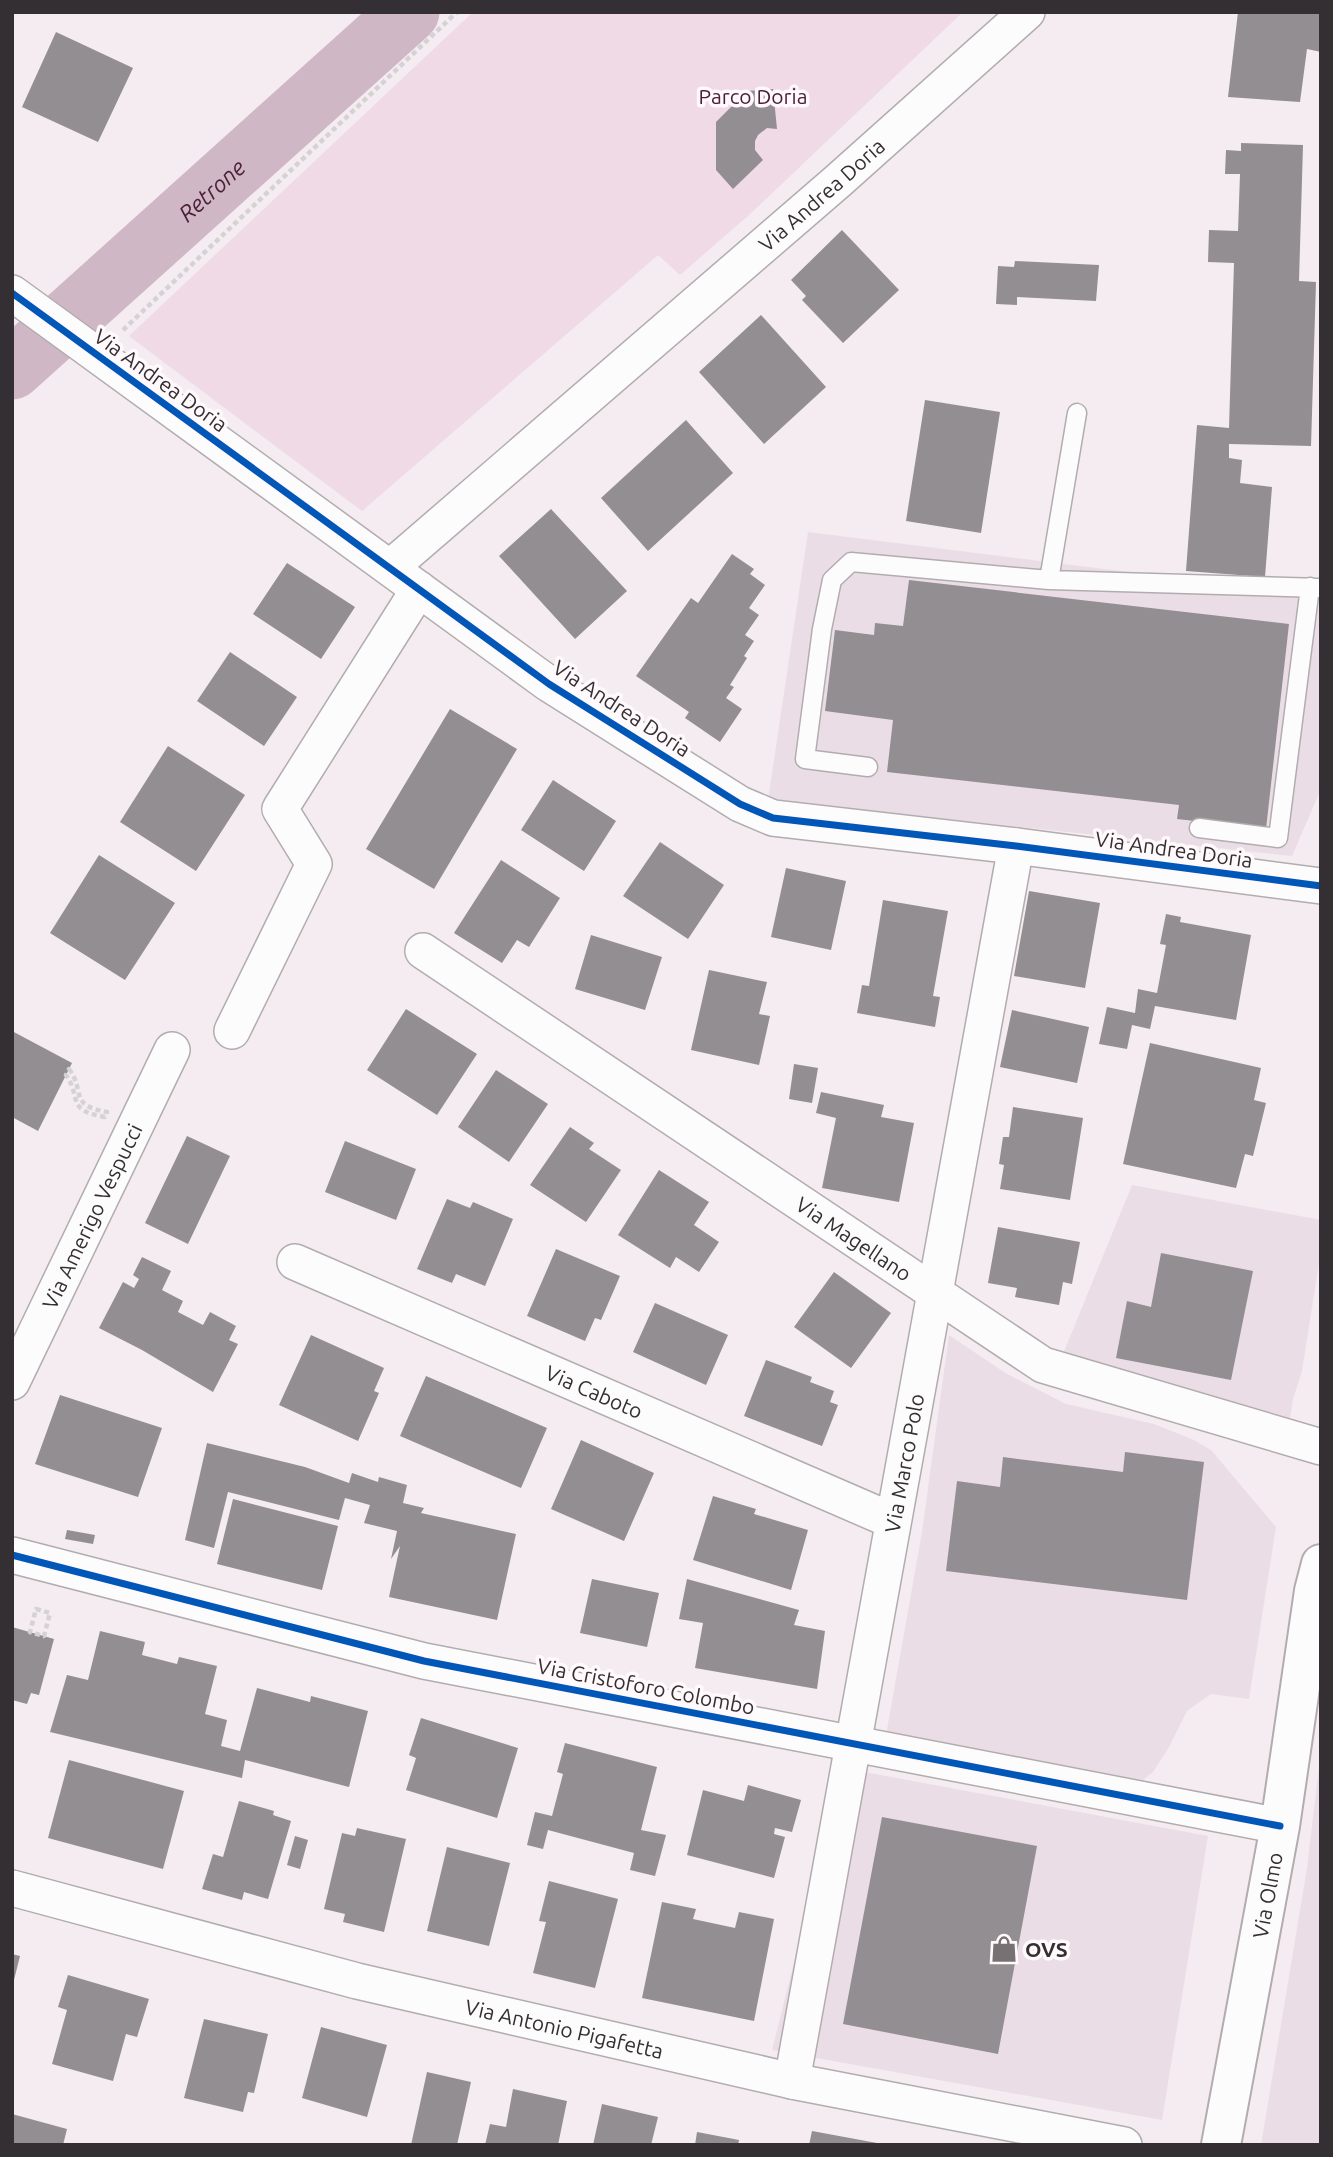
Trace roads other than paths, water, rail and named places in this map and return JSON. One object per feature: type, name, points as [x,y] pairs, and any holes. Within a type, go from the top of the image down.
[{"type":"main road","name":"Via Olmo","points":[[1221,2145],[1280,1826],[1314,1591],[1321,1564]]},
{"type":"street","name":"Via Andrea Doria","points":[[391,567],[838,181],[1027,12]]},
{"type":"street","name":"Via Andrea Doria","points":[[12,293],[549,684],[740,804],[773,818],[1016,845],[1321,886]]},
{"type":"street","points":[[232,1031],[314,864],[281,809],[419,589]]},
{"type":"street","name":"Via Marco Polo","points":[[792,2081],[1016,845]]},
{"type":"street","name":"Via Magellano","points":[[423,951],[1043,1365],[1321,1447]]},
{"type":"street","name":"Via Amerigo Vespucci","points":[[12,1382],[172,1050]]},
{"type":"street","name":"Via Caboto","points":[[295,1262],[893,1521]]},
{"type":"street","name":"Via Cristoforo Colombo","points":[[12,1555],[424,1661],[1280,1826]]},
{"type":"street","name":"Via Antonio Pigafetta","points":[[12,1888],[357,1981],[792,2081],[1124,2145]]},
{"type":"lane","points":[[1049,580],[1077,413]]},
{"type":"lane","points":[[868,767],[805,759],[822,629],[832,580],[852,562],[1049,580],[1315,588],[1278,838],[1199,828]]},
{"type":"waterway","name":"Retrone","points":[[12,369],[409,12]]},
{"type":"place","name":"OVS","points":[[1004,1949]]},
{"type":"park label","name":"Parco Doria","points":[[753,96]]}]
